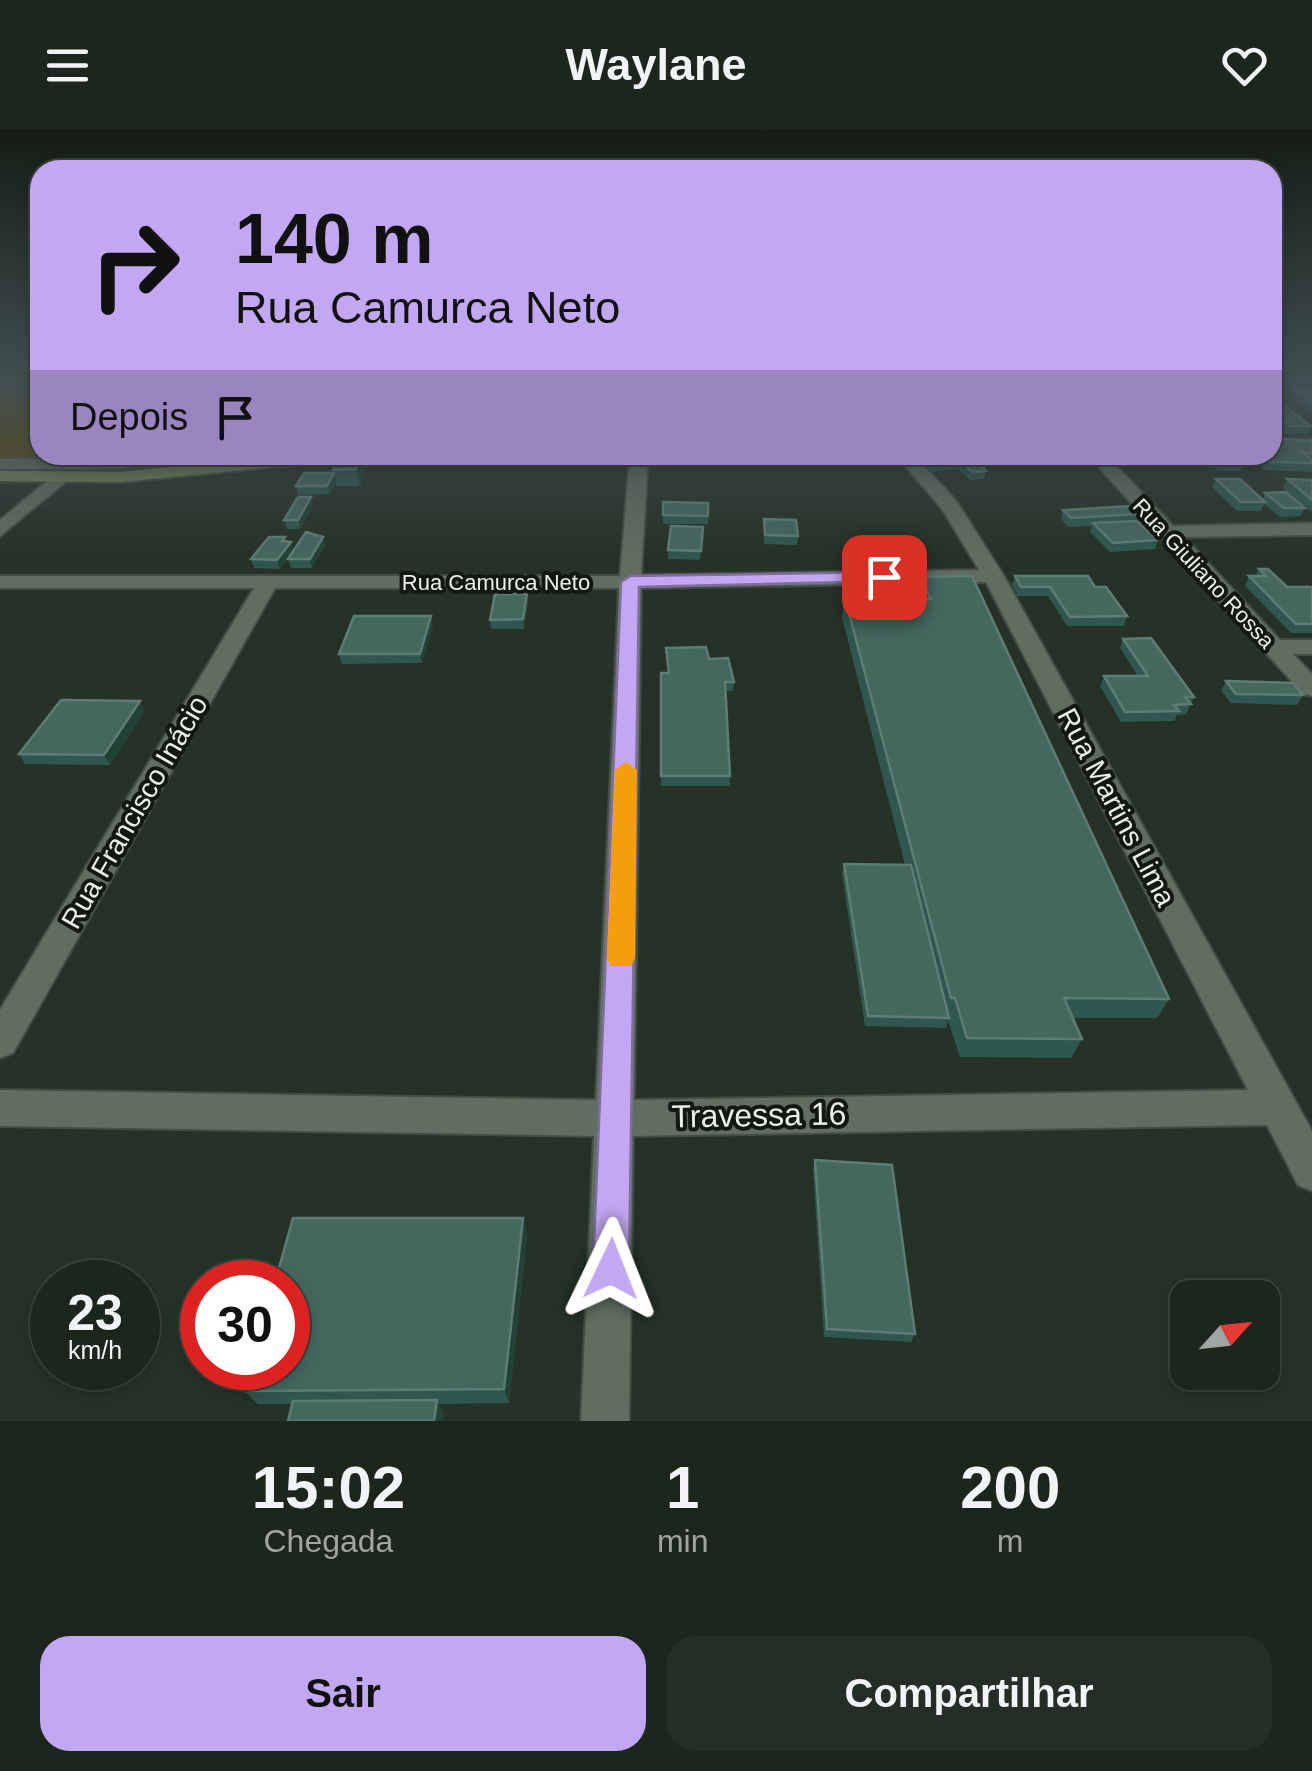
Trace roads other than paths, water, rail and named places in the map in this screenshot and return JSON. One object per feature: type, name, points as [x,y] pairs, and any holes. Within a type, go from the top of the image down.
[{"type":"main road","points":[[0,476],[60,479],[249,465]]},
{"type":"street","points":[[0,464],[30,464]]},
{"type":"street","points":[[605,1421],[630,582],[638,465]]},
{"type":"street","name":"Rua Martins Lima","points":[[914,465],[950,506],[993,576],[1312,1171]]},
{"type":"street","name":"Rua Giuliano Rossa","points":[[1106,465],[1312,689]]},
{"type":"street","points":[[0,530],[60,479]]},
{"type":"street","points":[[1165,532],[1312,529]]},
{"type":"street","name":"Rua Camurca Neto","points":[[0,582],[630,582],[993,576]]},
{"type":"street","name":"Rua Francisco Inácio","points":[[0,1042],[268,582]]},
{"type":"street","points":[[1272,647],[1312,647]]},
{"type":"street","name":"Travessa 16","points":[[0,1108],[617,1118],[1278,1107]]}]
